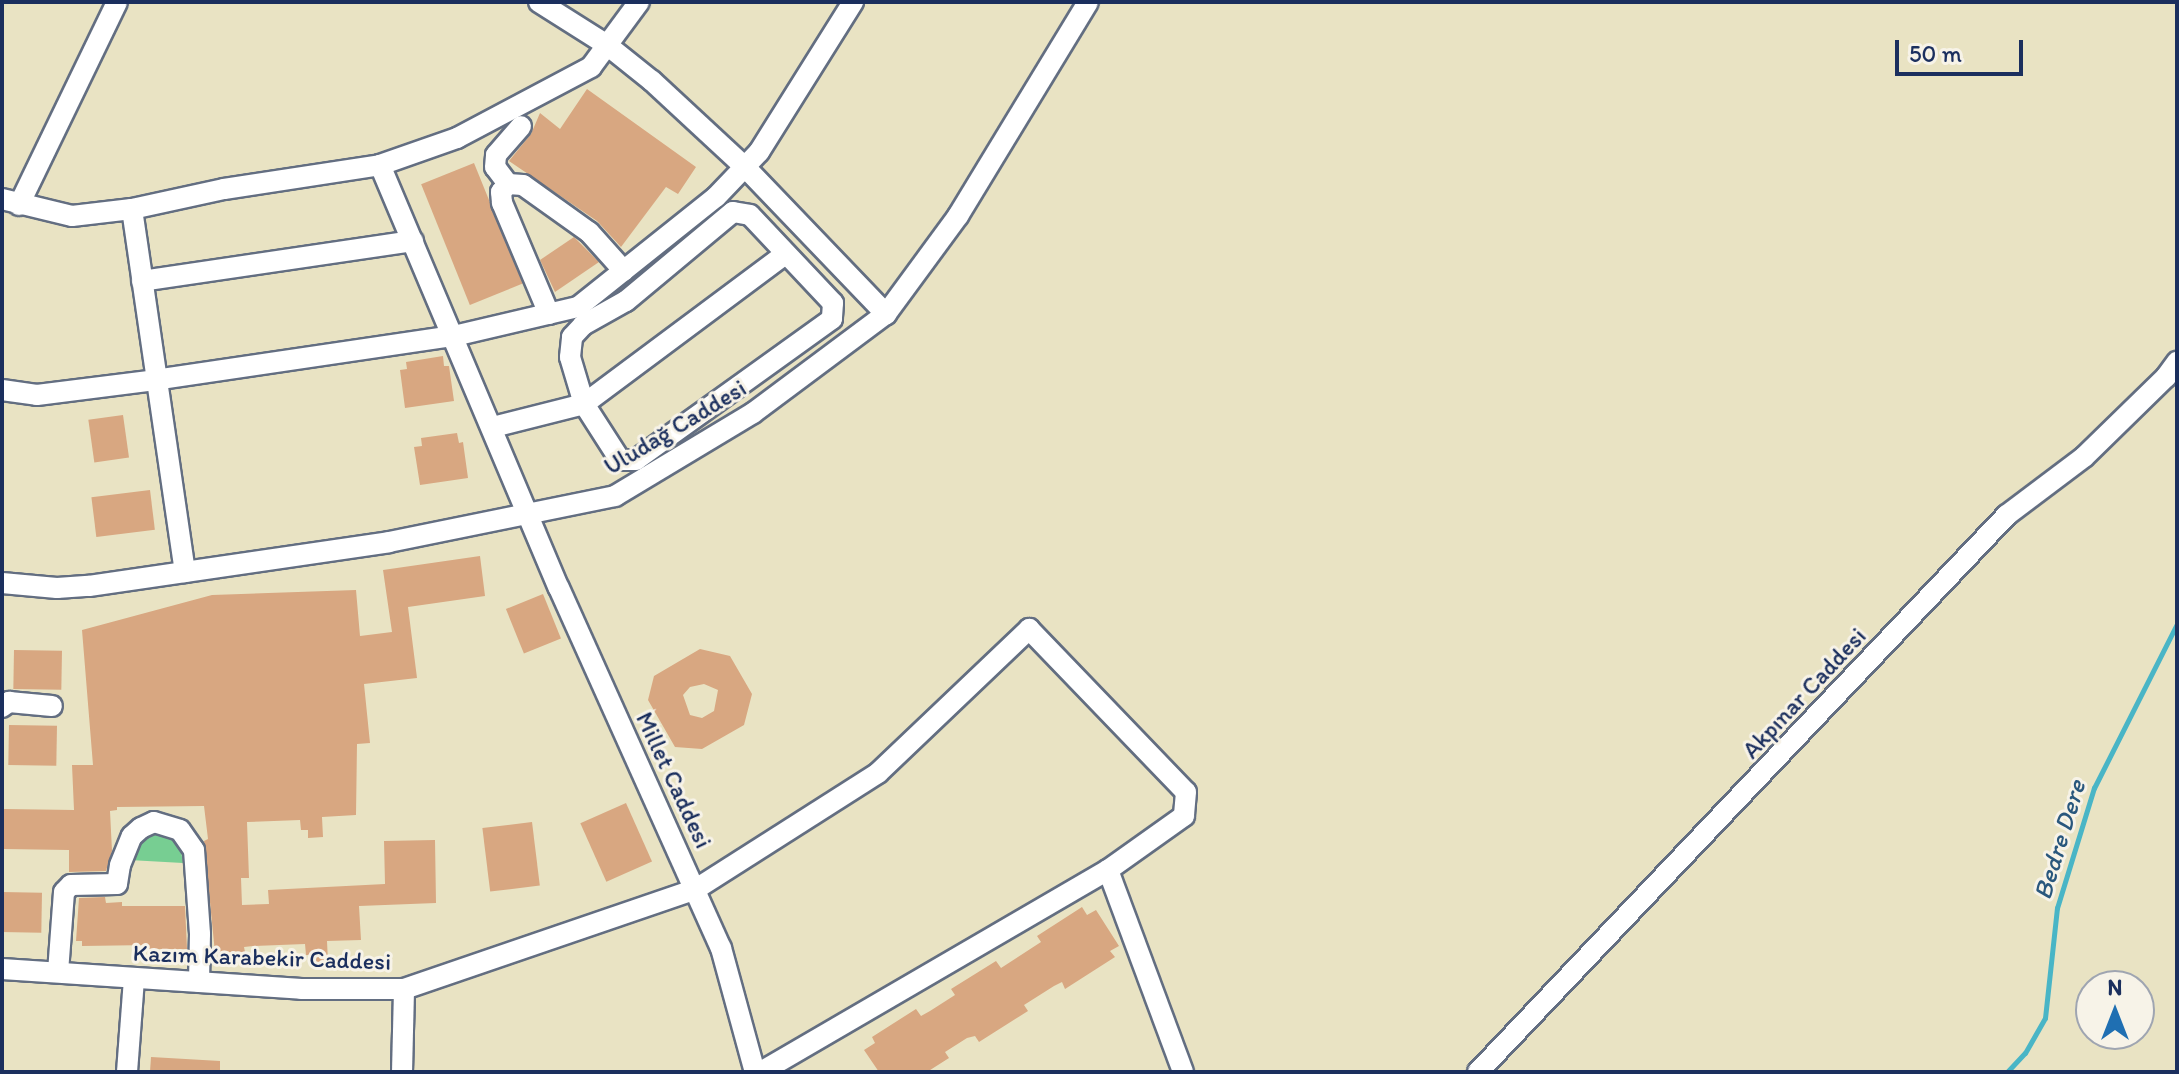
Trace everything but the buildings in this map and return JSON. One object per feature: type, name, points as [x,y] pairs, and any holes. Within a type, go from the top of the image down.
[{"type":"street","points":[[117,2],[10,202],[72,216],[132,209],[224,189],[380,165],[457,138],[591,67],[639,2]]},
{"type":"street","points":[[539,2],[607,45],[652,81],[745,167],[886,314]]},
{"type":"street","points":[[2,390],[37,395],[155,380],[454,336],[578,307],[716,197],[759,152],[853,2]]},
{"type":"street","name":"Uludağ Caddesi","points":[[2,583],[57,588],[89,586],[389,542],[531,516],[615,496],[753,413],[886,314],[958,216],[1088,2]]},
{"type":"street","points":[[521,126],[496,155],[495,167],[508,184],[523,185],[589,232],[624,271]]},
{"type":"street","name":"Millet Caddesi","points":[[380,165],[590,659],[721,948],[758,1072]]},
{"type":"street","points":[[508,184],[501,192],[502,203],[549,314]]},
{"type":"street","points":[[132,209],[185,572]]},
{"type":"street","points":[[733,212],[750,215],[784,255],[833,303],[832,319],[636,460],[620,460],[584,404],[570,357],[569,346],[575,331],[626,301],[733,212]]},
{"type":"street","points":[[142,281],[413,241]]},
{"type":"street","points":[[493,427],[584,404],[784,255]]},
{"type":"street","name":"Akpınar Caddesi","points":[[1478,1072],[2007,515],[2084,457],[2166,377],[2177,362]]},
{"type":"street","name":"Kazım Karabekir Caddesi","points":[[2,969],[301,989],[404,989],[696,889],[878,773],[1029,629],[1186,792],[1184,816],[1108,870]]},
{"type":"street","points":[[2,707],[9,702],[52,706]]},
{"type":"street","points":[[58,972],[64,892],[71,885],[117,884],[120,865],[132,836],[154,822],[180,830],[194,850],[200,934],[199,982]]},
{"type":"street","points":[[758,1072],[1108,870],[1183,1072]]},
{"type":"street","points":[[127,1072],[134,978]]},
{"type":"street","points":[[402,1072],[404,989]]},
{"type":"green space","points":[[158,831],[180,844],[183,863],[129,860],[145,834]]},
{"type":"waterway","name":"Bedre Dere","points":[[2007,1072],[2025,1053],[2045,1018],[2057,908],[2094,788],[2177,624]]}]
